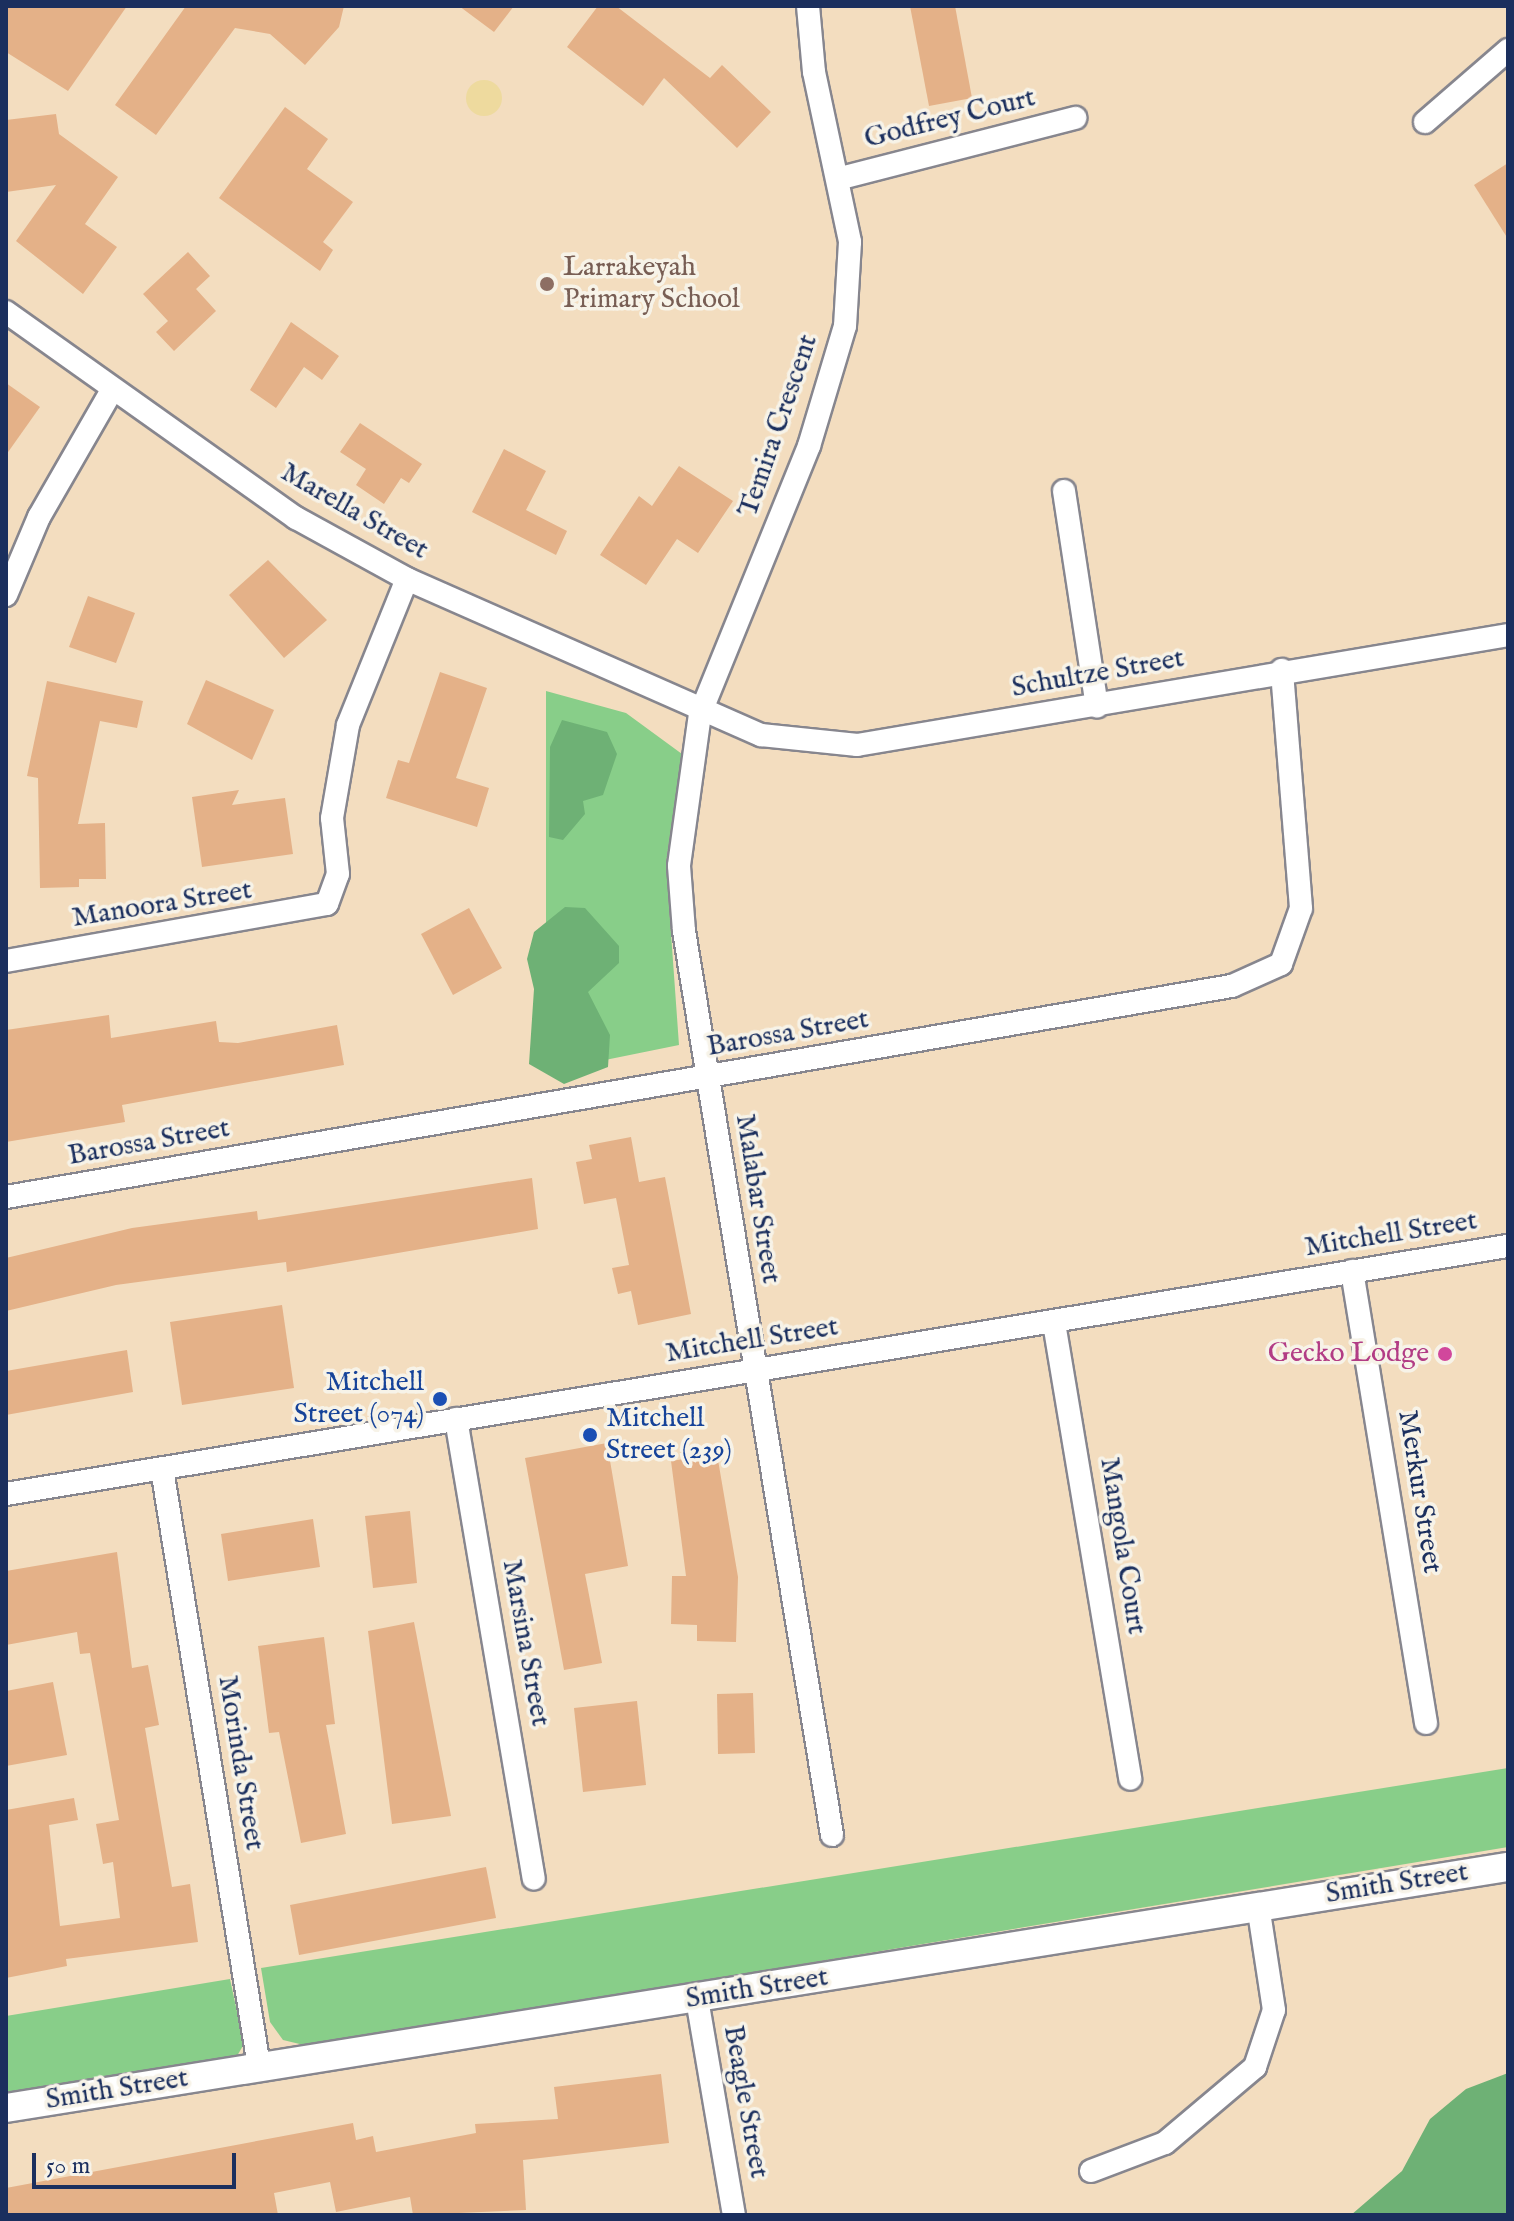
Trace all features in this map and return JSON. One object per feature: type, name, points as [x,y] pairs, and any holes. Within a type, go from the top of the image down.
[{"type":"street","name":"Temira Crescent","points":[[700,714],[835,372],[850,285],[841,178],[814,72],[808,6]]},
{"type":"street","points":[[1425,122],[1508,50]]},
{"type":"street","name":"Godfrey Court","points":[[841,178],[1075,118]]},
{"type":"street","name":"Marella Street","points":[[6,312],[296,518],[407,579],[700,714]]},
{"type":"street","points":[[6,595],[39,517],[112,390]]},
{"type":"street","points":[[1064,491],[1097,706]]},
{"type":"street","name":"Manoora Street","points":[[6,961],[327,904],[338,874],[332,818],[348,725],[407,579]]},
{"type":"street","name":"Schultze Street","points":[[700,714],[761,735],[857,745],[1097,706],[1282,670],[1508,635]]},
{"type":"street","name":"Barossa Street","points":[[6,1197],[707,1079],[1232,986],[1281,964],[1301,908],[1282,670]]},
{"type":"street","name":"Malabar Street","points":[[700,714],[679,866],[707,1079],[832,1835]]},
{"type":"street","name":"Mitchell Street","points":[[6,1494],[1508,1246]]},
{"type":"street","name":"Merkur Street","points":[[1352,1271],[1426,1723]]},
{"type":"street","name":"Mangola Court","points":[[1054,1323],[1130,1779]]},
{"type":"street","name":"Marsina Street","points":[[456,1419],[534,1878]]},
{"type":"street","name":"Morinda Street","points":[[162,1469],[259,2066]]},
{"type":"street","name":"Smith Street","points":[[6,2108],[1508,1867]]},
{"type":"street","points":[[1091,2171],[1165,2143],[1255,2067],[1274,2010],[1258,1906]]},
{"type":"street","name":"Beagle Street","points":[[697,1999],[734,2215]]},
{"type":"green space","points":[[546,691],[626,713],[682,754],[666,863],[679,1045],[546,1072]]},
{"type":"green space","points":[[562,720],[607,732],[617,754],[603,795],[583,801],[585,814],[563,840],[549,837],[550,747]]},
{"type":"green space","points":[[565,907],[585,908],[619,946],[619,963],[588,992],[610,1035],[608,1067],[564,1084],[529,1064],[534,989],[527,959],[534,932]]},
{"type":"green space","points":[[1508,1768],[1508,1847],[308,2046],[283,2040],[270,2022],[261,1968]]},
{"type":"green space","points":[[230,1979],[244,2044],[237,2056],[6,2094],[6,2016]]},
{"type":"green space","points":[[1508,2073],[1508,2215],[1351,2215],[1402,2171],[1430,2119],[1466,2089]]},
{"type":"sand","points":[[484,80],[496,86],[502,98],[496,110],[484,116],[472,110],[466,98],[472,86]]},
{"type":"building","points":[[6,6],[127,6],[68,91],[6,52]]},
{"type":"building","points":[[186,6],[344,6],[339,27],[305,65],[270,34],[235,28],[156,135],[115,105]]},
{"type":"building","points":[[459,6],[514,6],[494,32]]},
{"type":"building","points":[[598,6],[616,6],[710,78],[722,65],[771,112],[737,148],[664,78],[643,106],[567,47]]},
{"type":"building","points":[[910,6],[955,6],[972,98],[929,106]]},
{"type":"building","points":[[285,107],[328,139],[307,169],[353,202],[323,242],[333,250],[320,271],[219,198]]},
{"type":"building","points":[[56,114],[59,134],[118,177],[85,224],[117,247],[83,294],[16,241],[56,185],[6,192],[6,120]]},
{"type":"building","points":[[1508,163],[1508,239],[1474,185]]},
{"type":"building","points":[[188,252],[210,276],[196,289],[216,311],[174,351],[156,332],[168,321],[143,294]]},
{"type":"building","points":[[291,322],[339,356],[322,380],[304,367],[276,408],[250,390]]},
{"type":"building","points":[[6,383],[40,407],[6,455]]},
{"type":"building","points":[[360,423],[422,464],[409,483],[401,478],[384,504],[356,485],[366,469],[340,452]]},
{"type":"building","points":[[504,449],[546,471],[526,510],[567,531],[556,555],[472,512]]},
{"type":"building","points":[[679,466],[733,501],[698,553],[677,539],[646,585],[600,555],[639,496],[652,506]]},
{"type":"building","points":[[268,560],[327,620],[284,658],[229,595]]},
{"type":"building","points":[[88,596],[135,613],[116,663],[69,647]]},
{"type":"building","points":[[440,672],[487,688],[456,778],[489,788],[477,827],[386,798],[398,760],[409,763]]},
{"type":"building","points":[[206,680],[274,710],[252,760],[187,724]]},
{"type":"building","points":[[47,681],[143,701],[137,728],[100,721],[78,824],[105,823],[106,879],[79,879],[79,887],[40,888],[38,778],[27,776]]},
{"type":"building","points":[[239,790],[232,805],[285,798],[293,854],[202,867],[192,797]]},
{"type":"building","points":[[469,908],[502,968],[453,995],[421,934]]},
{"type":"building","points":[[109,1015],[111,1038],[216,1021],[219,1042],[238,1043],[337,1025],[344,1065],[122,1105],[125,1122],[6,1142],[6,1030]]},
{"type":"building","points":[[631,1137],[639,1182],[665,1177],[691,1314],[638,1325],[631,1291],[618,1294],[612,1268],[629,1265],[616,1198],[584,1204],[576,1162],[592,1159],[589,1145]]},
{"type":"building","points":[[532,1178],[538,1229],[287,1272],[286,1262],[116,1285],[6,1311],[6,1258],[132,1228],[257,1211],[258,1220]]},
{"type":"building","points":[[282,1305],[294,1388],[182,1405],[170,1322]]},
{"type":"building","points":[[127,1350],[133,1392],[6,1415],[6,1371]]},
{"type":"building","points":[[607,1443],[628,1566],[585,1574],[602,1663],[564,1670],[525,1458]]},
{"type":"building","points":[[717,1454],[738,1577],[736,1642],[697,1641],[697,1625],[671,1624],[672,1576],[686,1576],[671,1461]]},
{"type":"building","points":[[410,1511],[417,1583],[373,1588],[365,1516]]},
{"type":"building","points":[[313,1519],[320,1567],[228,1581],[221,1534]]},
{"type":"building","points":[[117,1552],[132,1668],[148,1665],[159,1725],[145,1728],[172,1887],[190,1884],[198,1942],[66,1959],[67,1966],[6,1978],[6,1810],[74,1798],[78,1820],[49,1825],[60,1926],[120,1918],[113,1862],[103,1864],[96,1824],[119,1820],[90,1653],[80,1654],[77,1632],[6,1645],[6,1571]]},
{"type":"building","points":[[414,1622],[451,1816],[392,1824],[368,1631]]},
{"type":"building","points":[[324,1637],[335,1724],[326,1725],[346,1834],[301,1843],[279,1732],[269,1733],[258,1646]]},
{"type":"building","points":[[53,1682],[67,1755],[6,1766],[6,1691]]},
{"type":"building","points":[[753,1693],[755,1753],[718,1754],[717,1694]]},
{"type":"building","points":[[637,1701],[646,1785],[583,1792],[574,1708]]},
{"type":"building","points":[[486,1867],[496,1918],[299,1955],[290,1905]]},
{"type":"building","points":[[661,2074],[669,2143],[523,2160],[526,2210],[413,2215],[410,2197],[336,2212],[330,2182],[274,2193],[278,2215],[6,2215],[6,2188],[353,2123],[356,2140],[373,2136],[376,2152],[476,2133],[475,2124],[558,2119],[554,2087]]},
{"type":"place","name":"Larrakeyah Primary School","points":[[547,284]]},
{"type":"place","name":"Gecko Lodge","points":[[1445,1354]]},
{"type":"place","name":"Mitchell Street (074)","points":[[440,1399]]},
{"type":"place","name":"Mitchell Street (239)","points":[[590,1435]]}]
